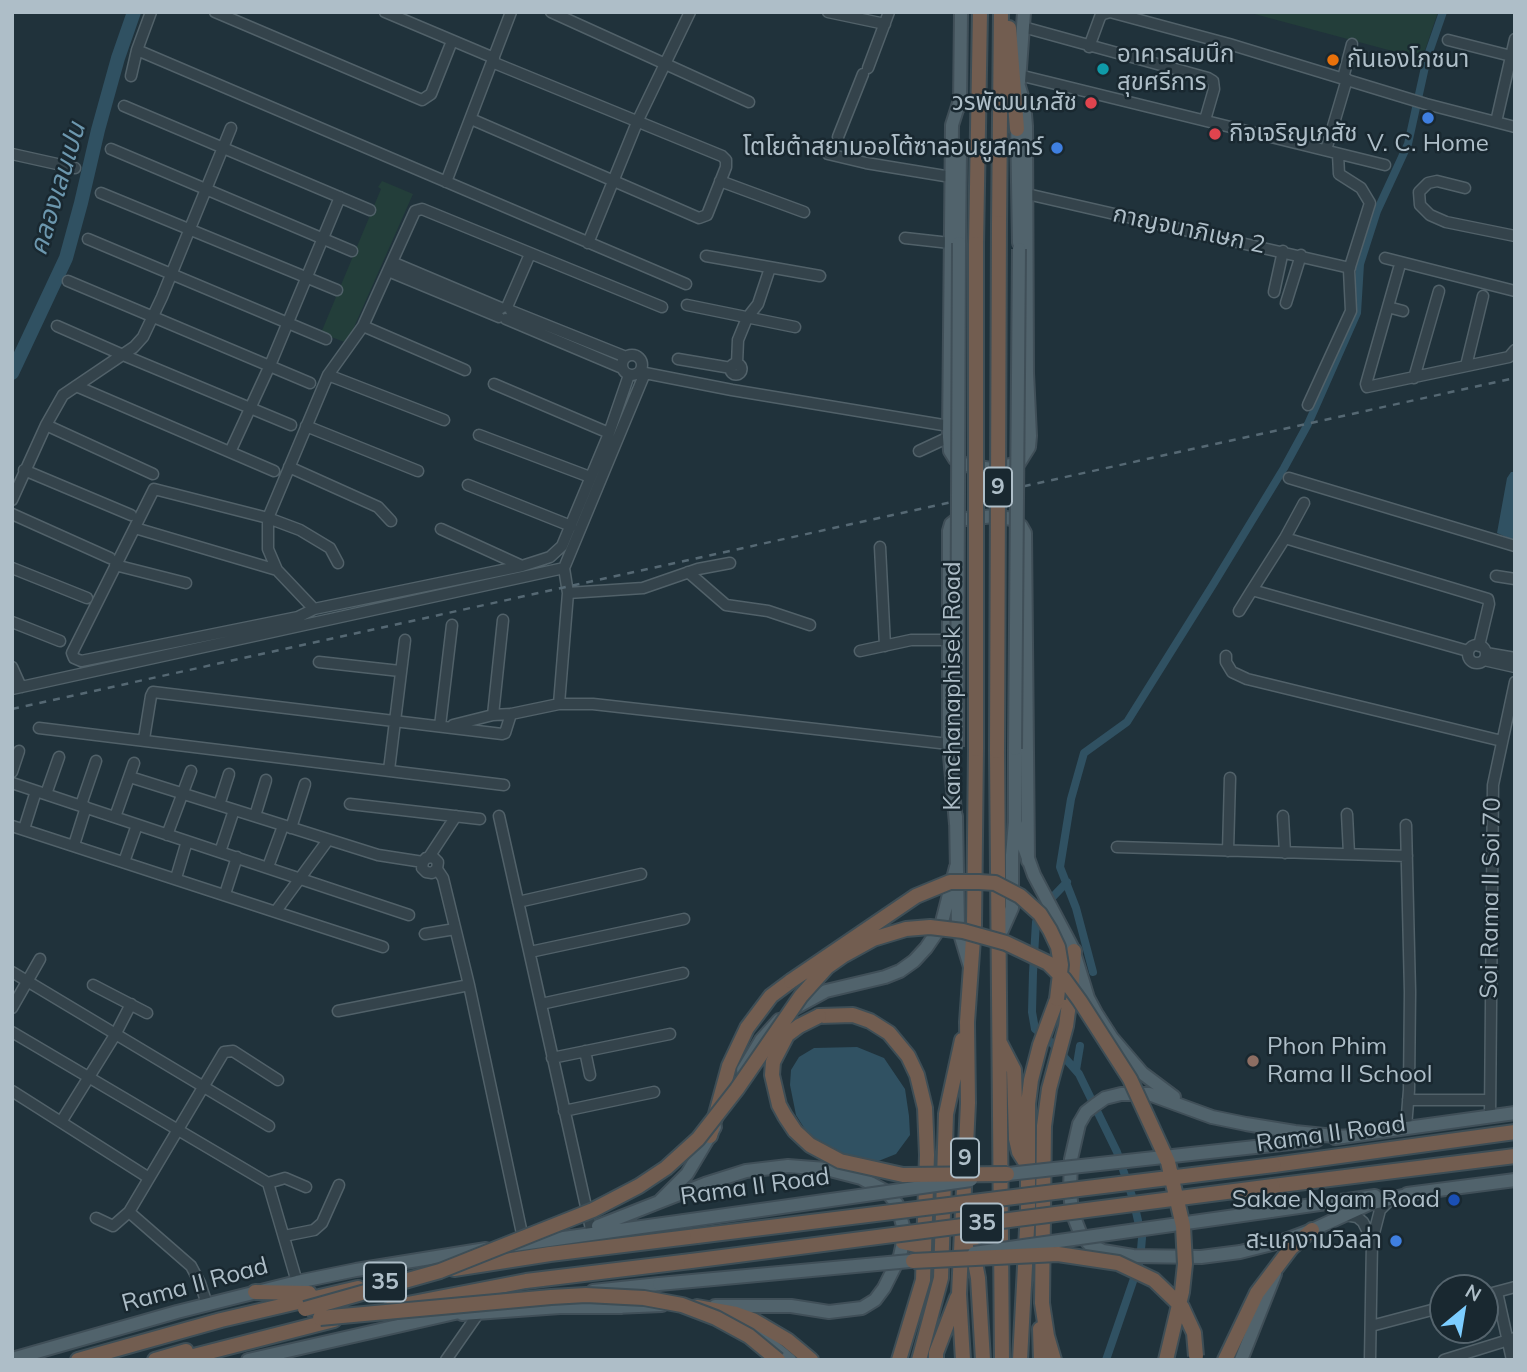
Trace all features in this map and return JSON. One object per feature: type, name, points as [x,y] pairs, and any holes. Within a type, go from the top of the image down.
[{"type":"highway","name":"Kanchanaphisek Road","points":[[963,1360],[959,1294],[968,1103],[967,1022],[971,971],[976,749],[977,12]]},
{"type":"highway","name":"Kanchanaphisek Road","points":[[1001,12],[997,751],[1002,1360]]},
{"type":"highway","points":[[1008,12],[1017,129]]},
{"type":"highway","points":[[710,1136],[729,1066],[747,1028],[771,996],[790,981],[916,896],[950,882],[995,883],[1020,896],[1040,914],[1050,929],[1058,947],[1061,965],[1057,999],[1040,1045],[1028,1104],[1028,1210],[1020,1360]]},
{"type":"highway","points":[[109,1360],[418,1278],[577,1217],[616,1199],[660,1173],[698,1139],[737,1089],[801,996],[827,967],[873,939],[906,929],[929,927],[1006,943],[1048,963],[1080,1001],[1130,1079],[1168,1162],[1183,1226],[1185,1264],[1182,1292],[1166,1360]]},
{"type":"highway","points":[[1041,1360],[1040,1317],[1045,1226],[1044,1126],[1049,1089],[1062,1042],[1074,951]]},
{"type":"highway","points":[[899,1360],[923,1280],[926,1188],[925,1108],[917,1074],[908,1056],[888,1033],[870,1021],[853,1015],[819,1016],[787,1035],[773,1062],[772,1075],[779,1105],[795,1131],[810,1145],[840,1161],[903,1175],[1007,1174]]},
{"type":"highway","points":[[926,1188],[967,1022]]},
{"type":"highway","points":[[999,1043],[1014,1070],[1017,1146],[1027,1165]]},
{"type":"highway","points":[[919,1360],[943,1264],[946,1114]]},
{"type":"highway","name":"Rama II Road","points":[[78,1360],[209,1323],[334,1293],[499,1262],[1515,1132]]},
{"type":"highway","name":"Rama II Road","points":[[178,1360],[316,1324],[460,1293],[560,1276],[1515,1156]]},
{"type":"highway","points":[[963,1200],[978,1278],[984,1360]]},
{"type":"highway","points":[[1028,1210],[1045,1226]]},
{"type":"highway","points":[[1224,1360],[1257,1293],[1291,1248],[1312,1230]]},
{"type":"highway","points":[[903,1242],[924,1247]]},
{"type":"highway","points":[[913,1261],[1058,1254],[1118,1263],[1154,1280],[1182,1307],[1194,1333],[1195,1360]]},
{"type":"highway","points":[[255,1292],[334,1293]]},
{"type":"highway","points":[[936,1360],[936,1353],[959,1294]]},
{"type":"highway","points":[[155,1360],[320,1318],[503,1300],[586,1296],[643,1298],[698,1310],[734,1327],[778,1360]]},
{"type":"highway","points":[[1042,1303],[1046,1336],[1054,1360]]},
{"type":"highway","points":[[682,1304],[736,1314],[753,1320],[787,1340],[811,1360]]},
{"type":"main road","points":[[961,12],[950,451],[955,459],[966,465],[991,469],[1019,463],[1029,447],[1026,126],[1019,79]]},
{"type":"main road","points":[[999,937],[1012,908],[1015,822],[1019,249],[1017,129],[1024,12]]},
{"type":"main road","points":[[953,745],[955,243],[951,177],[952,125],[960,100]]},
{"type":"main road","points":[[971,971],[958,927],[949,640],[949,531],[951,524],[957,520],[980,516],[1012,519],[1025,533],[1028,861]]},
{"type":"main road","points":[[1015,822],[1034,876],[1074,951],[1088,999],[1112,1038],[1125,1055],[1159,1088],[1212,1117]]},
{"type":"main road","points":[[659,1202],[687,1174],[761,1040],[786,1014],[806,1000],[826,991],[900,971],[926,948],[940,926],[956,867]]},
{"type":"main road","points":[[1344,1137],[1296,1132],[1212,1117],[1142,1092],[1105,1098],[1086,1112],[1076,1132],[1071,1159],[1072,1212],[1081,1235],[1090,1245],[1103,1251],[1160,1257],[1222,1255],[1280,1242],[1343,1215],[1415,1193]]},
{"type":"main road","name":"Rama II Road","points":[[12,1359],[207,1304],[356,1270],[543,1240],[1007,1174],[1344,1137],[1406,1126],[1515,1113]]},
{"type":"main road","points":[[543,1240],[622,1219],[705,1184],[746,1171],[788,1166],[826,1169],[861,1178],[887,1192],[897,1204],[903,1242],[900,1256],[884,1288],[875,1300],[862,1308],[829,1312],[791,1306],[682,1304],[615,1307]]},
{"type":"main road","name":"35","points":[[248,1360],[284,1355],[446,1314],[555,1295],[913,1261],[1515,1180]]},
{"type":"main road","points":[[1241,1360],[1281,1261]]},
{"type":"main road","points":[[446,1314],[560,1307],[676,1308],[728,1318],[757,1333],[790,1360]]},
{"type":"street","points":[[131,76],[151,12]]},
{"type":"street","points":[[215,12],[422,100],[431,94],[452,41]]},
{"type":"street","points":[[385,12],[722,156],[726,160],[726,167],[707,215],[699,218],[471,119]]},
{"type":"street","points":[[446,182],[512,12]]},
{"type":"street","points":[[551,12],[749,102]]},
{"type":"street","points":[[588,243],[638,120],[690,12]]},
{"type":"street","points":[[828,12],[885,24]]},
{"type":"street","points":[[838,137],[889,12]]},
{"type":"street","points":[[1089,47],[1100,18],[1110,12],[1229,44],[1426,104],[1515,127]]},
{"type":"street","points":[[1023,27],[1213,81],[1214,89],[1205,120]]},
{"type":"street","points":[[1496,122],[1515,39]]},
{"type":"street","points":[[1448,40],[1513,56]]},
{"type":"street","points":[[1326,150],[1352,44]]},
{"type":"street","points":[[137,50],[686,284]]},
{"type":"street","points":[[1019,79],[1205,120],[1385,165]]},
{"type":"street","points":[[124,106],[370,210]]},
{"type":"street","points":[[12,500],[24,470],[63,395],[122,355],[143,337],[231,128]]},
{"type":"street","points":[[111,149],[352,251]]},
{"type":"street","points":[[12,153],[75,168]]},
{"type":"street","points":[[828,154],[951,177]]},
{"type":"street","points":[[1308,405],[1351,311],[1350,268],[1370,203],[1361,188],[1339,174],[1338,154]]},
{"type":"street","points":[[720,181],[804,212]]},
{"type":"street","points":[[1465,188],[1437,181],[1428,183],[1419,192],[1420,205],[1437,218],[1515,236]]},
{"type":"street","points":[[101,193],[337,290]]},
{"type":"street","name":"กาญจนาภิเษก 2","points":[[1027,194],[1350,268]]},
{"type":"street","points":[[230,452],[270,365],[340,197]]},
{"type":"street","points":[[313,609],[277,570],[268,549],[268,518],[328,375],[363,326],[415,211],[418,209],[662,307]]},
{"type":"street","points":[[905,238],[955,243]]},
{"type":"street","points":[[88,239],[326,339]]},
{"type":"street","points":[[1274,292],[1283,251]]},
{"type":"street","points":[[505,312],[530,254]]},
{"type":"street","points":[[1286,303],[1301,255]]},
{"type":"street","points":[[706,256],[820,276]]},
{"type":"street","points":[[1385,258],[1515,291]]},
{"type":"street","points":[[390,267],[625,357],[634,355],[641,361],[643,371],[564,568],[568,593],[559,704]]},
{"type":"street","points":[[732,390],[737,346],[747,318],[758,304],[770,268]]},
{"type":"street","points":[[1399,268],[1366,384],[1370,387],[1509,357],[1515,349]]},
{"type":"street","points":[[68,282],[310,383]]},
{"type":"street","points":[[1415,377],[1439,291]]},
{"type":"street","points":[[1466,366],[1483,296]]},
{"type":"street","points":[[687,305],[795,327]]},
{"type":"street","points":[[1388,307],[1403,311]]},
{"type":"street","points":[[505,312],[634,375],[643,371],[949,431]]},
{"type":"street","points":[[57,326],[291,425]]},
{"type":"street","points":[[363,326],[465,370]]},
{"type":"street","points":[[338,562],[330,548],[300,530],[268,518],[154,489],[135,528],[112,561],[72,653],[81,661],[298,617],[313,609],[522,566],[557,552],[609,433],[626,371],[625,357]]},
{"type":"street","points":[[678,359],[734,369]]},
{"type":"street","points":[[328,375],[444,420]]},
{"type":"street","points":[[494,384],[609,433]]},
{"type":"street","points":[[76,386],[274,471]]},
{"type":"street","points":[[46,425],[153,474]]},
{"type":"street","points":[[306,426],[418,471]]},
{"type":"street","points":[[919,451],[949,431]]},
{"type":"street","points":[[479,435],[590,477]]},
{"type":"street","points":[[289,467],[378,507],[391,521]]},
{"type":"street","points":[[24,470],[131,515]]},
{"type":"street","points":[[1289,478],[1515,546]]},
{"type":"street","points":[[468,485],[570,526]]},
{"type":"street","points":[[1238,611],[1304,503]]},
{"type":"street","points":[[12,514],[112,561],[186,583]]},
{"type":"street","points":[[135,528],[277,570]]},
{"type":"street","points":[[441,529],[522,566]]},
{"type":"street","points":[[1285,538],[1488,598],[1483,653],[1474,663],[1468,657],[1468,651],[1472,647],[1483,653],[1515,667]]},
{"type":"street","points":[[880,547],[885,646]]},
{"type":"street","points":[[568,593],[643,588],[688,572],[730,563]]},
{"type":"street","points":[[12,568],[88,598]]},
{"type":"street","points":[[12,667],[17,688],[564,568]]},
{"type":"street","points":[[688,572],[726,605],[768,611],[810,625]]},
{"type":"street","points":[[1496,576],[1515,579]]},
{"type":"street","points":[[1252,590],[1468,651]]},
{"type":"street","points":[[493,715],[503,620]]},
{"type":"street","points":[[12,622],[60,640]]},
{"type":"street","points":[[443,727],[452,625]]},
{"type":"street","points":[[389,770],[405,640]]},
{"type":"street","points":[[860,651],[911,640],[949,640]]},
{"type":"street","points":[[1483,653],[1515,658]]},
{"type":"street","points":[[1226,656],[1232,672],[1247,679],[1502,741]]},
{"type":"street","points":[[319,662],[400,671]]},
{"type":"street","name":"Soi Rama II Soi 70","points":[[1490,1117],[1488,1100],[1492,801],[1515,682]]},
{"type":"street","points":[[144,739],[150,696],[153,692],[502,734],[505,733],[511,714]]},
{"type":"street","points":[[443,727],[559,704],[593,704],[953,745]]},
{"type":"street","points":[[39,728],[504,785]]},
{"type":"street","points":[[12,772],[19,751]]},
{"type":"street","points":[[24,829],[59,757]]},
{"type":"street","points":[[74,845],[96,761]]},
{"type":"street","points":[[115,817],[134,763]]},
{"type":"street","points":[[167,835],[191,771]]},
{"type":"street","points":[[219,805],[229,774]]},
{"type":"street","points":[[130,777],[385,857],[426,859]]},
{"type":"street","points":[[1228,851],[1230,778]]},
{"type":"street","points":[[255,816],[266,780]]},
{"type":"street","points":[[12,783],[409,915]]},
{"type":"street","points":[[268,867],[305,784]]},
{"type":"street","points":[[350,804],[480,819]]},
{"type":"street","points":[[220,852],[234,810]]},
{"type":"street","points":[[1347,814],[1349,854]]},
{"type":"street","points":[[456,816],[422,868],[432,873],[437,869],[443,878],[469,985],[524,1243]]},
{"type":"street","points":[[499,816],[591,1228]]},
{"type":"street","points":[[1283,816],[1285,853]]},
{"type":"street","points":[[124,862],[137,825]]},
{"type":"street","points":[[1406,825],[1410,992],[1406,1126]]},
{"type":"street","points":[[12,826],[383,947]]},
{"type":"street","points":[[276,911],[328,840]]},
{"type":"street","points":[[176,878],[187,841]]},
{"type":"street","points":[[1117,847],[1407,856]]},
{"type":"street","points":[[225,894],[237,857]]},
{"type":"street","points":[[518,902],[641,874]]},
{"type":"street","points":[[530,952],[684,919]]},
{"type":"street","points":[[425,934],[455,929]]},
{"type":"street","points":[[12,1008],[40,960]]},
{"type":"street","points":[[12,972],[269,1126]]},
{"type":"street","points":[[541,1004],[683,973]]},
{"type":"street","points":[[93,985],[147,1013]]},
{"type":"street","points":[[338,1011],[469,985]]},
{"type":"street","points":[[61,1122],[131,1004]]},
{"type":"street","points":[[12,1032],[268,1183],[297,1282]]},
{"type":"street","points":[[552,1058],[670,1034]]},
{"type":"street","points":[[96,1218],[113,1226],[129,1212],[176,1129],[225,1052],[228,1050],[278,1080]]},
{"type":"street","points":[[584,1051],[590,1075]]},
{"type":"street","points":[[12,1091],[149,1178]]},
{"type":"street","points":[[564,1111],[654,1092]]},
{"type":"street","points":[[1408,1100],[1488,1100]]},
{"type":"street","points":[[268,1183],[285,1178],[306,1187]]},
{"type":"street","points":[[284,1236],[314,1230],[323,1223],[340,1185]]},
{"type":"street","points":[[1370,1360],[1372,1241],[1380,1210],[1392,1198]]},
{"type":"street","points":[[129,1212],[191,1266],[207,1304]]},
{"type":"street","points":[[1343,1215],[1357,1217],[1363,1222],[1372,1241]]},
{"type":"street","points":[[1499,1299],[1511,1340],[1512,1360]]},
{"type":"street","points":[[1371,1326],[1429,1311]]},
{"type":"street","points":[[446,1360],[478,1314]]},
{"type":"street","points":[[1444,1360],[1511,1340]]},
{"type":"green space","points":[[1247,12],[1438,12],[1422,59]]},
{"type":"green space","points":[[382,181],[413,194],[347,343],[321,333]]},
{"type":"water","points":[[1511,472],[1515,472],[1515,541],[1497,533],[1507,478]]},
{"type":"water","points":[[857,1047],[884,1058],[905,1089],[910,1135],[896,1154],[876,1162],[852,1159],[811,1139],[796,1115],[790,1085],[791,1070],[799,1057],[814,1048]]},
{"type":"waterway","name":"คลองเลนเปน","points":[[12,373],[66,258],[98,130],[134,12]]},
{"type":"waterway","points":[[1093,972],[1076,908],[1060,867],[1071,799],[1084,753],[1127,722],[1284,468],[1308,424],[1357,313],[1360,264],[1377,211],[1408,144],[1427,58],[1443,12]]},
{"type":"waterway","points":[[1047,903],[1067,882]]},
{"type":"waterway","points":[[1039,913],[1033,973],[1032,1012],[1035,1029],[1051,1042],[1079,1074],[1117,1152],[1133,1199],[1142,1238],[1140,1261],[1106,1360]]},
{"type":"waterway","points":[[1076,1070],[1080,1046]]},
{"type":"railway","points":[[12,709],[1515,378]]},
{"type":"place","name":"กันเองโภชนา","points":[[1333,60]]},
{"type":"place","name":"อาคารสมนึก สุขศรีการ","points":[[1103,69]]},
{"type":"place","name":"วรพัฒนเภสัช","points":[[1091,103]]},
{"type":"place","name":"V. C. Home","points":[[1428,118]]},
{"type":"place","name":"กิจเจริญเภสัช","points":[[1215,134]]},
{"type":"place","name":"โตโยต้าสยามออโต้ซาลอนยูสคาร์","points":[[1057,148]]},
{"type":"place","name":"Phon Phim Rama II School","points":[[1253,1061]]},
{"type":"place","name":"Sakae Ngam Road","points":[[1454,1200]]},
{"type":"place","name":"สะแกงามวิลล่า","points":[[1396,1241]]}]
